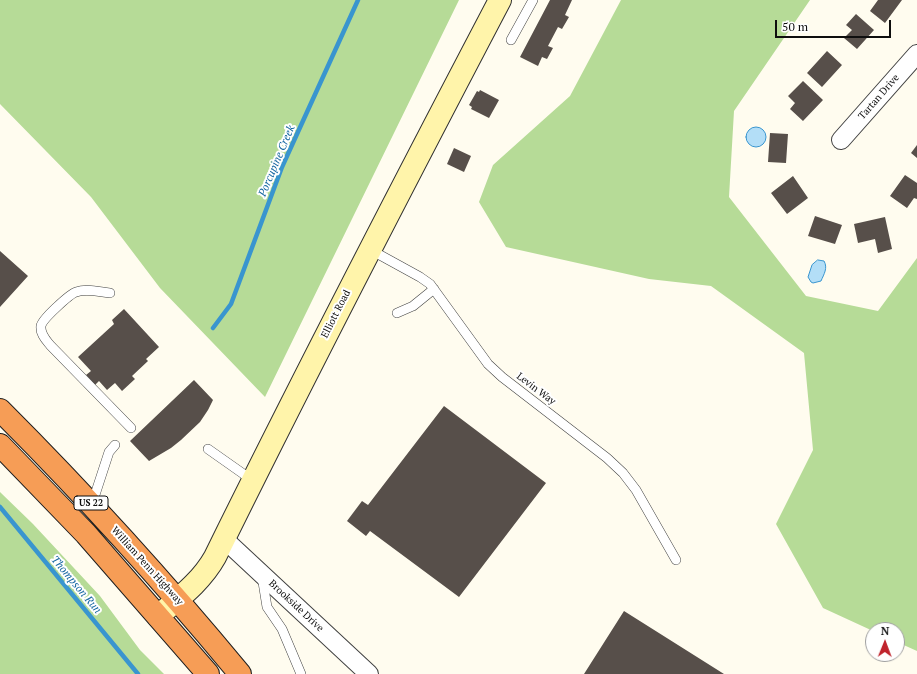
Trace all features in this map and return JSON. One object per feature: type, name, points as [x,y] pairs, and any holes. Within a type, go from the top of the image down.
[{"type":"highway","name":"William Penn Highway","points":[[0,410],[92,504],[177,599],[240,674]]},
{"type":"highway","name":"US 22","points":[[0,446],[86,534],[208,674]]},
{"type":"street","name":"Elliott Road","points":[[158,616],[203,575],[215,557],[252,480],[369,250],[500,0]]},
{"type":"street","name":"Tartan Drive","points":[[841,140],[917,54]]},
{"type":"street","name":"Brookside Drive","points":[[224,539],[369,674]]},
{"type":"lane","points":[[511,40],[533,0]]},
{"type":"lane","name":"Levin Way","points":[[369,250],[420,277],[430,284],[488,364],[502,377],[607,458],[622,473],[636,490],[676,560]]},
{"type":"lane","points":[[398,313],[413,306],[434,289]]},
{"type":"lane","points":[[110,293],[89,290],[74,292],[46,317],[41,326],[42,335],[131,428]]},
{"type":"lane","points":[[92,504],[109,452],[115,445]]},
{"type":"lane","points":[[208,449],[252,480]]},
{"type":"lane","points":[[262,574],[267,607],[282,630],[301,674]]},
{"type":"green space","points":[[0,0],[459,0],[265,397],[160,288],[91,197],[0,104]]},
{"type":"green space","points":[[621,0],[810,0],[734,111],[729,197],[806,296],[878,311],[917,258],[917,651],[905,646],[905,622],[865,622],[865,627],[823,608],[776,524],[813,450],[804,353],[711,286],[649,279],[506,247],[479,202],[493,165],[570,96]]},
{"type":"green space","points":[[0,492],[33,524],[100,596],[140,650],[164,674],[0,674]]},
{"type":"water","points":[[756,127],[763,130],[766,137],[763,144],[756,147],[749,144],[746,137],[749,130]]},
{"type":"water","points":[[818,260],[824,261],[826,266],[825,271],[821,281],[813,283],[808,277],[812,265]]},
{"type":"building","points":[[550,0],[572,0],[565,15],[569,17],[562,29],[558,27],[548,46],[553,48],[547,59],[542,57],[538,66],[520,57]]},
{"type":"building","points":[[878,0],[902,0],[885,23],[870,11]]},
{"type":"building","points":[[856,14],[874,30],[857,49],[844,38],[852,30],[846,25]]},
{"type":"building","points":[[827,51],[842,65],[822,87],[807,73]]},
{"type":"building","points":[[803,81],[823,100],[803,121],[790,109],[795,103],[788,96]]},
{"type":"building","points":[[480,90],[499,100],[489,118],[471,109],[472,107],[469,105],[477,91],[479,92]]},
{"type":"building","points":[[770,133],[788,134],[786,163],[768,162]]},
{"type":"building","points":[[917,145],[917,158],[911,153]]},
{"type":"building","points":[[454,148],[471,156],[464,172],[447,164]]},
{"type":"building","points":[[905,175],[917,183],[917,199],[914,198],[907,208],[890,196]]},
{"type":"building","points":[[793,176],[808,198],[787,214],[771,193]]},
{"type":"building","points":[[815,216],[842,225],[835,244],[808,236]]},
{"type":"building","points":[[885,217],[892,249],[878,253],[875,239],[858,243],[854,224]]},
{"type":"building","points":[[0,251],[28,276],[0,307]]},
{"type":"building","points":[[124,309],[159,347],[146,359],[148,361],[132,376],[135,379],[122,391],[115,383],[107,390],[99,381],[95,385],[86,375],[91,371],[78,357],[114,324],[112,320]]},
{"type":"building","points":[[194,380],[213,400],[208,410],[200,422],[181,440],[171,448],[149,461],[130,441]]},
{"type":"building","points":[[444,406],[546,483],[459,597],[370,531],[366,536],[347,521],[362,501],[368,505]]},
{"type":"building","points":[[624,611],[724,674],[584,674]]},
{"type":"waterway","name":"Porcupine Creek","points":[[213,328],[231,304],[282,167],[358,0]]},
{"type":"waterway","name":"Thompson Run","points":[[0,507],[138,674]]}]
